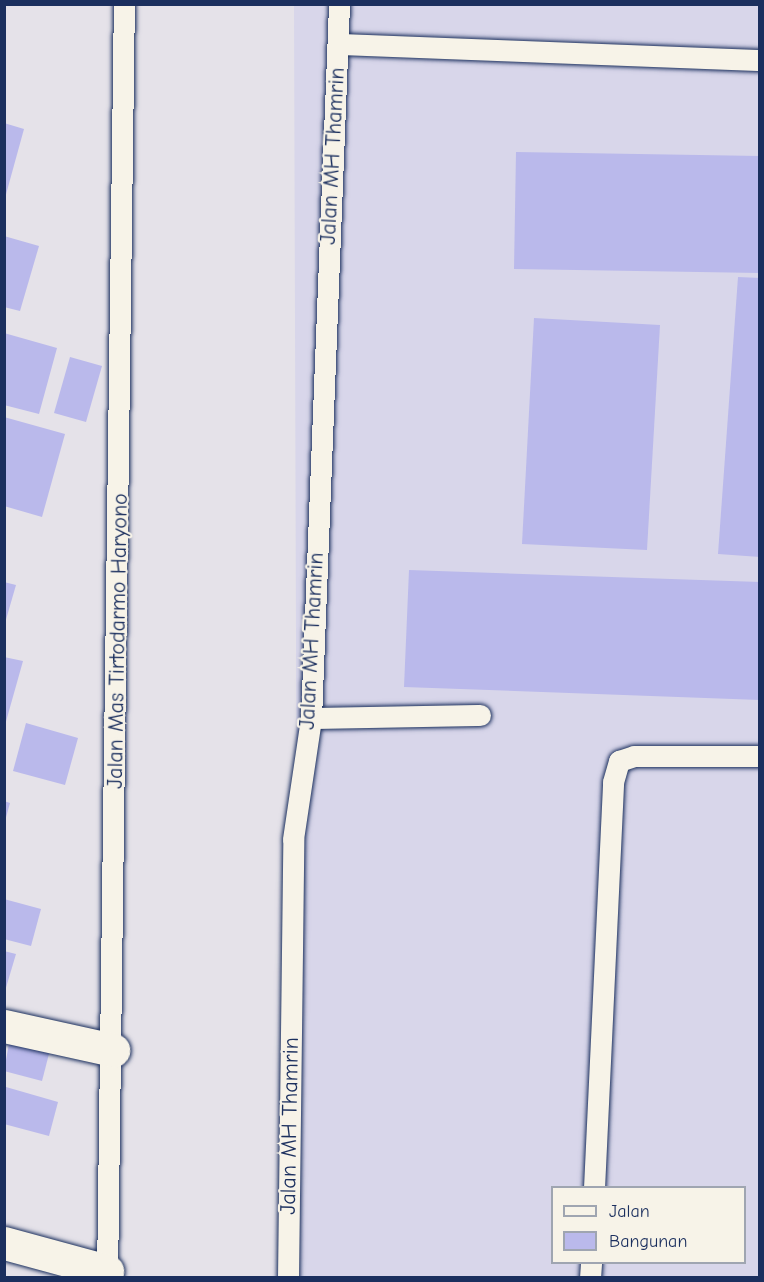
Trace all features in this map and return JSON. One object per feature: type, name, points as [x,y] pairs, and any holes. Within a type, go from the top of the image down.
[{"type":"street","points":[[4,1026],[113,1050]]},
{"type":"street","points":[[4,1243],[107,1274]]},
{"type":"lane","name":"Jalan Mas Tirtodarmo Haryono","points":[[107,1274],[113,1050],[124,4]]},
{"type":"lane","name":"Jalan MH Thamrin","points":[[288,1278],[293,839],[310,718],[339,4]]},
{"type":"lane","points":[[338,44],[759,60]]},
{"type":"lane","points":[[310,718],[480,715]]},
{"type":"lane","points":[[594,1186],[613,782],[619,761],[634,756],[759,756]]},
{"type":"shaded area","points":[[294,5],[759,5],[759,1277],[298,1277]]},
{"type":"building","points":[[4,123],[24,129],[5,198],[4,198]]},
{"type":"building","points":[[516,152],[760,156],[760,273],[514,269]]},
{"type":"building","points":[[4,236],[39,246],[20,311],[4,307]]},
{"type":"building","points":[[738,277],[760,278],[760,557],[718,554]]},
{"type":"building","points":[[534,318],[660,325],[647,550],[522,544]]},
{"type":"building","points":[[4,333],[57,348],[39,414],[4,405]]},
{"type":"building","points":[[70,357],[102,366],[86,422],[54,413]]},
{"type":"building","points":[[4,417],[65,434],[42,517],[4,506]]},
{"type":"building","points":[[409,570],[760,582],[760,700],[404,687]]},
{"type":"building","points":[[4,582],[16,585],[5,623],[4,623]]},
{"type":"building","points":[[4,657],[23,661],[5,725],[4,725]]},
{"type":"building","points":[[26,723],[78,738],[65,785],[13,771]]},
{"type":"building","points":[[4,801],[10,803],[5,821],[4,821]]},
{"type":"building","points":[[4,899],[41,909],[31,946],[4,939]]},
{"type":"building","points":[[4,951],[16,954],[5,991],[4,991]]},
{"type":"building","points":[[10,1038],[50,1050],[42,1081],[4,1071]]},
{"type":"building","points":[[6,1087],[58,1102],[49,1136],[4,1124]]}]
